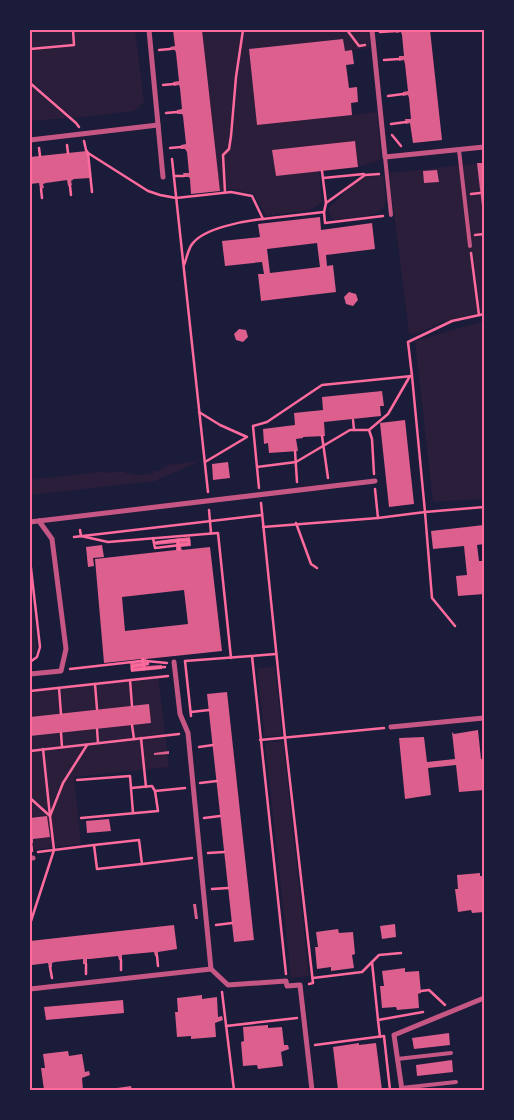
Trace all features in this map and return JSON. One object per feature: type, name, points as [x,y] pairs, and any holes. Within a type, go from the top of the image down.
[{"type":"street","points":[[149,30],[163,177]]},
{"type":"street","points":[[372,30],[385,157],[484,147]]},
{"type":"street","points":[[30,140],[158,125]]},
{"type":"street","points":[[30,522],[374,481]]},
{"type":"street","points":[[30,674],[61,670],[66,648],[52,539],[39,521]]},
{"type":"street","points":[[174,662],[180,714],[188,733],[211,969],[228,985],[286,981],[287,986],[300,985],[312,1090]]},
{"type":"street","points":[[391,727],[484,718]]},
{"type":"street","points":[[30,989],[211,969]]},
{"type":"street","points":[[401,1089],[394,1035],[484,998]]},
{"type":"lane","points":[[459,150],[470,246]]},
{"type":"lane","points":[[385,157],[391,216]]},
{"type":"lane","points":[[398,1059],[451,1053]]},
{"type":"lane","points":[[401,1089],[456,1082]]},
{"type":"path","points":[[30,49],[74,45],[73,30]]},
{"type":"path","points":[[226,192],[223,156],[229,149],[232,136],[236,77],[243,30]]},
{"type":"path","points":[[348,30],[359,46]]},
{"type":"path","points":[[381,38],[380,31],[396,31]]},
{"type":"path","points":[[159,50],[170,48]]},
{"type":"path","points":[[383,52],[384,60],[399,59]]},
{"type":"path","points":[[30,83],[76,122],[83,134],[88,153],[92,192]]},
{"type":"path","points":[[163,85],[174,84]]},
{"type":"path","points":[[389,105],[388,96],[403,94]]},
{"type":"path","points":[[166,113],[177,112]]},
{"type":"path","points":[[404,147],[399,145],[392,136],[391,124],[406,122]]},
{"type":"path","points":[[170,148],[181,147]]},
{"type":"path","points":[[88,153],[148,191],[176,198],[226,192],[252,196],[263,219]]},
{"type":"path","points":[[322,171],[326,204],[324,212],[325,223],[391,216]]},
{"type":"path","points":[[323,178],[387,173]]},
{"type":"path","points":[[326,204],[365,175]]},
{"type":"path","points":[[174,176],[184,176]]},
{"type":"path","points":[[174,182],[212,533]]},
{"type":"path","points":[[70,186],[71,195]]},
{"type":"path","points":[[41,189],[42,198]]},
{"type":"path","points":[[184,266],[193,242],[236,222],[324,212]]},
{"type":"path","points":[[470,246],[479,315]]},
{"type":"path","points":[[455,626],[432,598],[426,512],[408,342],[452,322],[484,314]]},
{"type":"path","points":[[257,466],[296,462],[350,430],[368,430],[388,414],[411,376]]},
{"type":"path","points":[[300,985],[313,983],[313,978],[285,738],[253,426],[267,422],[322,385],[411,376]]},
{"type":"path","points":[[199,412],[220,425],[247,437]]},
{"type":"path","points":[[353,420],[354,430]]},
{"type":"path","points":[[368,430],[372,439],[378,518]]},
{"type":"path","points":[[205,462],[247,437],[253,436]]},
{"type":"path","points":[[322,436],[329,487]]},
{"type":"path","points":[[294,451],[298,491]]},
{"type":"path","points":[[263,527],[484,507]]},
{"type":"path","points":[[74,537],[262,515]]},
{"type":"path","points":[[296,524],[311,564],[317,568]]},
{"type":"path","points":[[80,530],[81,536]]},
{"type":"path","points":[[81,536],[108,542],[218,533],[231,658]]},
{"type":"path","points":[[153,538],[154,543],[155,548],[189,544],[189,540],[154,543]]},
{"type":"path","points":[[178,540],[179,550]]},
{"type":"path","points":[[30,560],[40,647],[37,657],[30,662]]},
{"type":"path","points":[[61,670],[144,660],[164,663],[276,654]]},
{"type":"path","points":[[252,656],[286,981]]},
{"type":"path","points":[[144,660],[148,664],[132,666],[132,670],[165,667]]},
{"type":"path","points":[[144,660],[144,669]]},
{"type":"path","points":[[30,692],[186,674]]},
{"type":"path","points":[[130,680],[132,706]]},
{"type":"path","points":[[95,684],[97,709]]},
{"type":"path","points":[[59,688],[61,714]]},
{"type":"path","points":[[191,712],[209,710]]},
{"type":"path","points":[[132,725],[134,739]]},
{"type":"path","points":[[260,740],[391,727]]},
{"type":"path","points":[[97,729],[98,743]]},
{"type":"path","points":[[61,733],[62,747]]},
{"type":"path","points":[[30,751],[188,733]]},
{"type":"path","points":[[141,738],[146,787]]},
{"type":"path","points":[[50,816],[63,783],[87,745]]},
{"type":"path","points":[[194,748],[213,745]]},
{"type":"path","points":[[30,924],[54,850],[43,749]]},
{"type":"path","points":[[77,780],[130,776],[133,813]]},
{"type":"path","points":[[198,783],[217,781]]},
{"type":"path","points":[[81,818],[158,811],[155,791],[152,786],[131,788]]},
{"type":"path","points":[[155,791],[194,788]]},
{"type":"path","points":[[30,798],[50,816]]},
{"type":"path","points":[[203,819],[220,816]]},
{"type":"path","points":[[31,858],[32,852],[139,840],[142,864]]},
{"type":"path","points":[[94,845],[97,869],[201,858]]},
{"type":"path","points":[[206,854],[224,852]]},
{"type":"path","points":[[210,889],[228,888]]},
{"type":"path","points":[[214,925],[232,923]]},
{"type":"path","points":[[313,978],[362,972],[379,955],[401,953]]},
{"type":"path","points":[[157,956],[158,968]]},
{"type":"path","points":[[120,960],[122,972]]},
{"type":"path","points":[[372,962],[380,1037]]},
{"type":"path","points":[[86,964],[86,976]]},
{"type":"path","points":[[50,968],[52,980]]},
{"type":"path","points":[[421,991],[429,990],[448,1007],[445,1009]]},
{"type":"path","points":[[378,1020],[426,1012]]},
{"type":"path","points":[[226,1026],[304,1017]]},
{"type":"path","points":[[307,1046],[384,1036],[390,1090]]},
{"type":"shaded area","points":[[30,30],[135,30],[144,102],[134,111],[73,118],[30,80]]},
{"type":"shaded area","points":[[202,30],[370,30],[370,48],[345,51],[343,39],[249,50],[257,125],[377,112],[381,160],[358,167],[355,141],[273,150],[276,176],[319,171],[322,202],[310,210],[266,216],[254,194],[231,189],[220,191]]},
{"type":"shaded area","points":[[30,85],[67,118],[30,121]]},
{"type":"shaded area","points":[[484,163],[484,312],[442,322],[414,335],[409,333],[389,173]]},
{"type":"shaded area","points":[[383,176],[386,200],[383,208],[372,215],[357,218],[336,220],[332,218],[329,207],[354,184],[365,177]]},
{"type":"shaded area","points":[[484,321],[484,499],[433,502],[415,341]]},
{"type":"shaded area","points":[[200,461],[155,481],[30,495],[30,480],[107,471],[108,473],[126,471],[126,474],[133,473],[134,475],[153,474],[153,471],[162,470],[162,467],[167,467],[167,465]]},
{"type":"shaded area","points":[[30,582],[37,650],[30,658]]},
{"type":"shaded area","points":[[275,666],[282,735],[265,737],[257,669]]},
{"type":"shaded area","points":[[158,675],[169,767],[74,777],[81,844],[30,850],[30,689]]},
{"type":"shaded area","points":[[283,741],[309,976],[291,978],[265,743]]},
{"type":"building","points":[[173,30],[202,30],[220,191],[191,194],[190,179],[189,177],[184,177],[183,173],[189,173],[187,152],[185,149],[181,149],[181,145],[186,144],[183,116],[182,114],[177,114],[177,110],[182,109],[180,88],[179,85],[174,86],[173,82],[179,81],[176,53],[170,47],[175,46]]},
{"type":"building","points":[[396,30],[430,30],[442,140],[413,143],[410,123],[406,124],[405,119],[411,119],[408,95],[403,96],[403,92],[408,91],[405,64],[404,60],[399,61],[399,56],[404,56],[402,35],[401,32],[396,33]]},
{"type":"building","points":[[343,39],[345,51],[352,50],[354,64],[346,65],[349,88],[357,87],[358,102],[351,103],[352,115],[257,125],[249,49]]},
{"type":"building","points":[[355,141],[358,167],[276,176],[272,150]]},
{"type":"building","points":[[87,151],[90,178],[74,179],[71,181],[72,185],[68,186],[67,180],[46,183],[43,184],[44,188],[40,189],[39,183],[30,184],[30,157]]},
{"type":"building","points":[[477,163],[484,163],[484,215],[483,215]]},
{"type":"building","points":[[437,170],[439,182],[424,183],[423,171]]},
{"type":"building","points":[[320,217],[321,230],[372,223],[375,249],[326,255],[327,266],[333,265],[336,292],[261,301],[258,274],[264,274],[262,262],[225,266],[222,241],[260,237],[258,224]],"holes":[[[317,243],[320,267],[270,273],[267,249]]]},
{"type":"building","points":[[349,292],[356,294],[358,300],[353,306],[346,304],[344,297]]},
{"type":"building","points":[[239,329],[246,330],[248,337],[243,342],[236,340],[234,334]]},
{"type":"building","points":[[382,391],[384,406],[380,406],[381,416],[324,422],[325,436],[296,439],[298,451],[269,453],[268,443],[264,444],[263,429],[295,425],[294,413],[323,410],[322,397]]},
{"type":"building","points":[[405,420],[414,504],[389,507],[380,423]]},
{"type":"building","points":[[228,462],[230,478],[213,480],[212,464]]},
{"type":"building","points":[[484,525],[484,544],[477,545],[479,561],[484,561],[484,594],[458,596],[456,576],[467,575],[464,546],[433,549],[431,531]]},
{"type":"building","points":[[190,537],[191,546],[181,547],[182,550],[210,547],[222,651],[146,659],[146,666],[162,665],[162,669],[131,672],[130,663],[141,662],[141,659],[104,663],[95,559],[176,550],[176,543],[156,545],[156,541]],"holes":[[[184,590],[188,624],[125,631],[122,597]]]},
{"type":"building","points":[[102,545],[104,557],[93,558],[94,566],[88,567],[86,547]]},
{"type":"building","points":[[227,692],[254,940],[234,942],[207,694]]},
{"type":"building","points":[[149,704],[151,723],[30,736],[30,717]]},
{"type":"building","points":[[478,730],[481,759],[484,759],[484,764],[482,764],[484,790],[459,792],[456,765],[428,768],[431,795],[405,799],[399,738],[424,737],[427,762],[455,759],[452,732],[454,734]]},
{"type":"building","points":[[169,751],[169,754],[154,755],[154,753]]},
{"type":"building","points":[[47,816],[50,837],[33,839],[33,843],[30,843],[30,818]]},
{"type":"building","points":[[109,819],[111,831],[87,833],[86,821]]},
{"type":"building","points":[[480,873],[480,876],[484,876],[484,912],[472,913],[471,910],[458,912],[455,889],[458,889],[457,875]]},
{"type":"building","points":[[193,904],[196,904],[198,919],[195,919]]},
{"type":"building","points":[[395,924],[396,937],[382,939],[380,926]]},
{"type":"building","points":[[174,925],[177,949],[158,952],[158,956],[155,956],[154,952],[122,955],[122,960],[119,960],[118,956],[87,959],[87,964],[83,964],[83,959],[55,962],[49,968],[48,963],[32,965],[30,941]]},
{"type":"building","points":[[338,929],[339,933],[353,932],[355,954],[352,955],[354,968],[331,971],[331,967],[317,969],[315,947],[318,947],[316,932]]},
{"type":"building","points":[[405,968],[405,972],[419,971],[421,993],[418,994],[419,1008],[397,1010],[396,1007],[382,1008],[380,986],[384,986],[382,971]]},
{"type":"building","points":[[202,995],[202,999],[217,997],[218,1017],[222,1016],[223,1020],[215,1023],[216,1037],[191,1039],[191,1036],[177,1037],[175,1012],[178,1012],[177,998]]},
{"type":"building","points":[[123,1000],[124,1013],[46,1020],[44,1007]]},
{"type":"building","points":[[268,1025],[268,1028],[282,1027],[284,1045],[288,1045],[289,1049],[281,1052],[283,1066],[258,1069],[257,1065],[243,1066],[241,1042],[244,1041],[243,1027]]},
{"type":"building","points":[[449,1033],[450,1045],[414,1049],[412,1038]]},
{"type":"building","points":[[359,1043],[359,1045],[376,1043],[382,1090],[338,1090],[333,1047]]},
{"type":"building","points":[[68,1051],[69,1056],[82,1054],[85,1072],[89,1071],[90,1075],[82,1078],[83,1090],[44,1090],[41,1068],[45,1068],[43,1054]]},
{"type":"building","points":[[452,1060],[453,1072],[417,1076],[416,1065]]},
{"type":"building","points":[[131,1086],[132,1090],[110,1090],[110,1089]]}]
